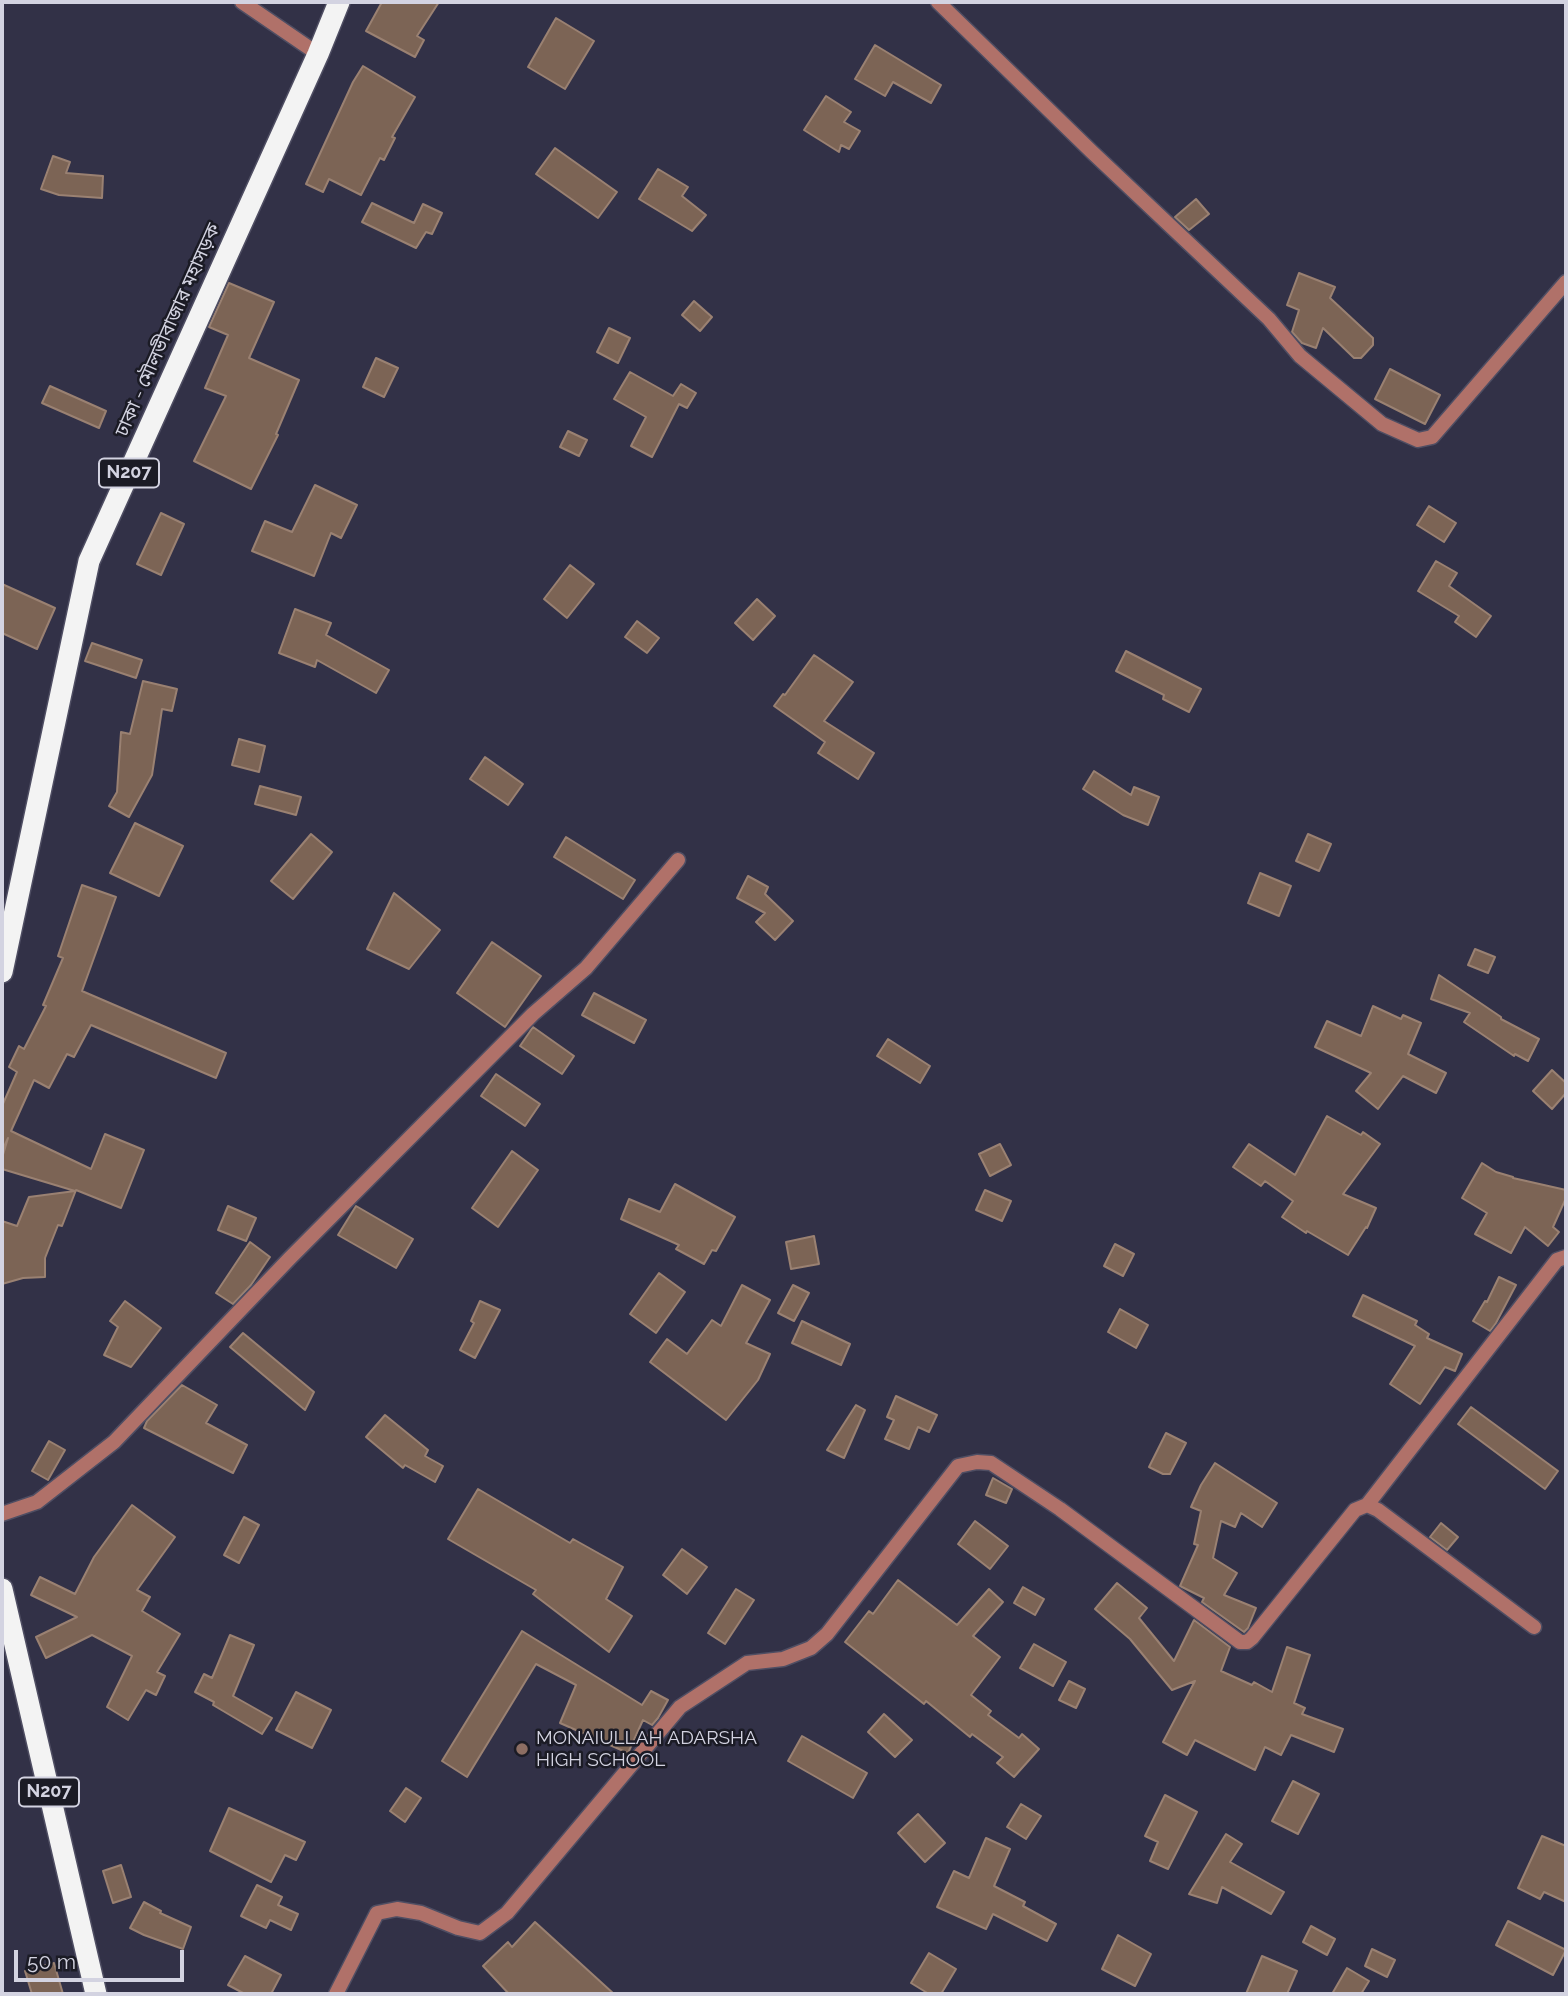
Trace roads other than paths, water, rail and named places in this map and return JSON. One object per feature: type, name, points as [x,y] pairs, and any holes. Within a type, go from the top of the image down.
[{"type":"highway","name":"ঢাকা - মৌলভীবাজার মহাসড়ক","points":[[2,972],[89,561],[339,2]]},
{"type":"highway","name":"N207","points":[[2,1589],[96,1994]]},
{"type":"street","points":[[242,2],[318,54]]},
{"type":"street","points":[[938,2],[1091,152],[1269,319],[1300,356],[1382,424],[1418,440],[1432,437],[1566,282]]},
{"type":"street","points":[[2,1514],[37,1502],[114,1443],[338,1209],[533,1014],[586,968],[678,860]]},
{"type":"street","points":[[336,1994],[377,1913],[397,1909],[421,1913],[458,1928],[480,1933],[507,1913],[680,1707],[747,1663],[783,1659],[811,1648],[827,1634],[958,1466],[977,1462],[991,1463],[1060,1509],[1232,1638],[1247,1642],[1355,1510],[1367,1505],[1557,1260],[1566,1256]]},
{"type":"street","points":[[1367,1505],[1378,1510],[1534,1627]]},
{"type":"place","name":"MONAIULLAH ADARSHA HIGH SCHOOL","points":[[522,1749]]}]
